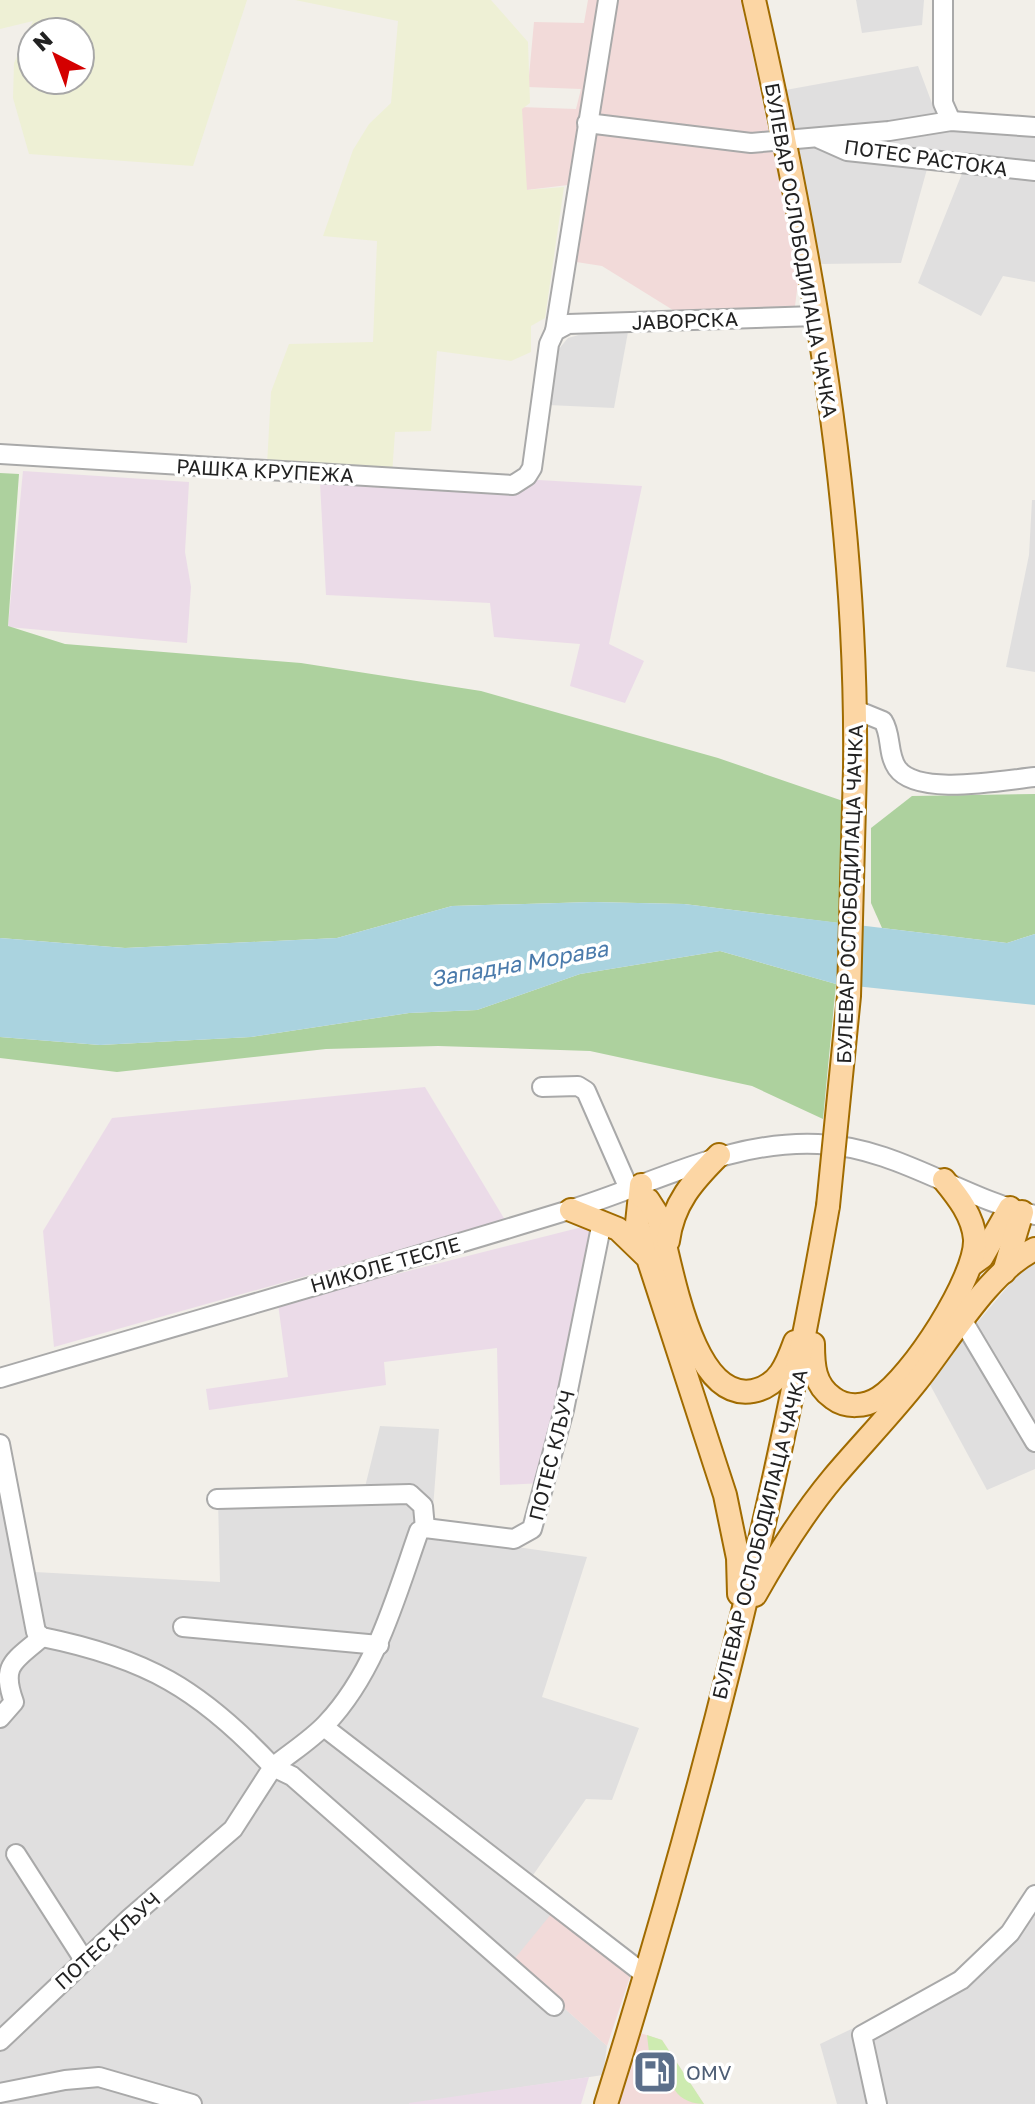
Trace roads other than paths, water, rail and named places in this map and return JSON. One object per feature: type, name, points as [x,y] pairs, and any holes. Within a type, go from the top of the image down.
[{"type":"main road","name":"БУЛЕВАР ОСЛОБОДИЛАЦА ЧАЧКА","points":[[606,2104],[772,1498],[828,1206],[849,985],[856,710],[841,488],[816,316],[785,138],[754,0]]},
{"type":"main road","points":[[658,1252],[676,1206],[697,1177],[719,1155]]},
{"type":"main road","points":[[808,1317],[814,1335],[814,1369],[820,1386],[841,1403],[867,1404],[891,1389],[954,1298],[974,1253],[972,1225],[944,1180]]},
{"type":"main road","points":[[637,1190],[657,1214],[658,1252],[725,1495],[738,1558],[743,1610]]},
{"type":"main road","points":[[571,1210],[602,1222],[658,1252],[698,1355],[706,1369],[728,1387],[756,1391],[777,1379],[808,1317]]},
{"type":"main road","points":[[968,1267],[982,1257],[1022,1212]]},
{"type":"main road","points":[[1004,1273],[1022,1212]]},
{"type":"main road","points":[[743,1610],[831,1480],[1004,1273],[1035,1249]]},
{"type":"street","points":[[555,331],[608,0]]},
{"type":"street","name":"ПОТЕС РАСТОКА","points":[[943,0],[943,103],[951,121]]},
{"type":"street","name":"ПОТЕС РАСТОКА","points":[[785,138],[889,131],[951,121],[1035,127]]},
{"type":"street","points":[[587,123],[751,143],[785,138]]},
{"type":"street","name":"ПОТЕС РАСТОКА","points":[[818,137],[847,151],[1035,171]]},
{"type":"street","name":"ЈАВОРСКА","points":[[555,331],[568,324],[816,316]]},
{"type":"street","name":"РАШКА КРУПЕЖА","points":[[0,454],[513,485],[527,476],[532,468],[549,344],[555,331]]},
{"type":"street","points":[[856,710],[883,721],[892,759],[902,774],[917,782],[942,784],[1035,777]]},
{"type":"street","points":[[542,1087],[578,1086],[586,1091],[637,1190]]},
{"type":"street","name":"НИКОЛЕ ТЕСЛЕ","points":[[0,1378],[637,1190],[719,1155],[767,1145],[857,1148],[1022,1212]]},
{"type":"street","name":"ПОТЕС КЉУЧ","points":[[0,2041],[84,1960],[233,1829],[273,1767],[324,1727],[347,1699],[379,1645],[419,1531],[425,1528],[514,1539],[532,1529],[564,1410],[602,1222]]},
{"type":"street","points":[[963,1321],[1035,1442]]},
{"type":"street","points":[[0,1444],[36,1632],[42,1637],[101,1649],[182,1685],[245,1737],[273,1767],[292,1776],[554,2006]]},
{"type":"street","points":[[217,1499],[410,1494],[423,1506],[425,1528]]},
{"type":"street","points":[[183,1627],[379,1645]]},
{"type":"street","points":[[0,1718],[14,1702],[6,1675],[9,1666],[42,1637]]},
{"type":"street","points":[[324,1727],[644,1974]]},
{"type":"street","points":[[16,1854],[84,1960]]},
{"type":"street","points":[[877,2104],[862,2035],[961,1980],[1010,1933],[1035,1895]]},
{"type":"street","points":[[0,2093],[65,2080],[99,2077],[192,2104]]},
{"type":"water","name":"Западна Морава","points":[[592,902],[684,904],[1007,943],[1035,934],[1035,1005],[836,984],[720,951],[580,974],[477,1010],[409,1013],[251,1037],[100,1045],[0,1037],[0,938],[125,948],[337,938],[452,906]]},
{"type":"place","name":"OMV","points":[[655,2072]]}]
